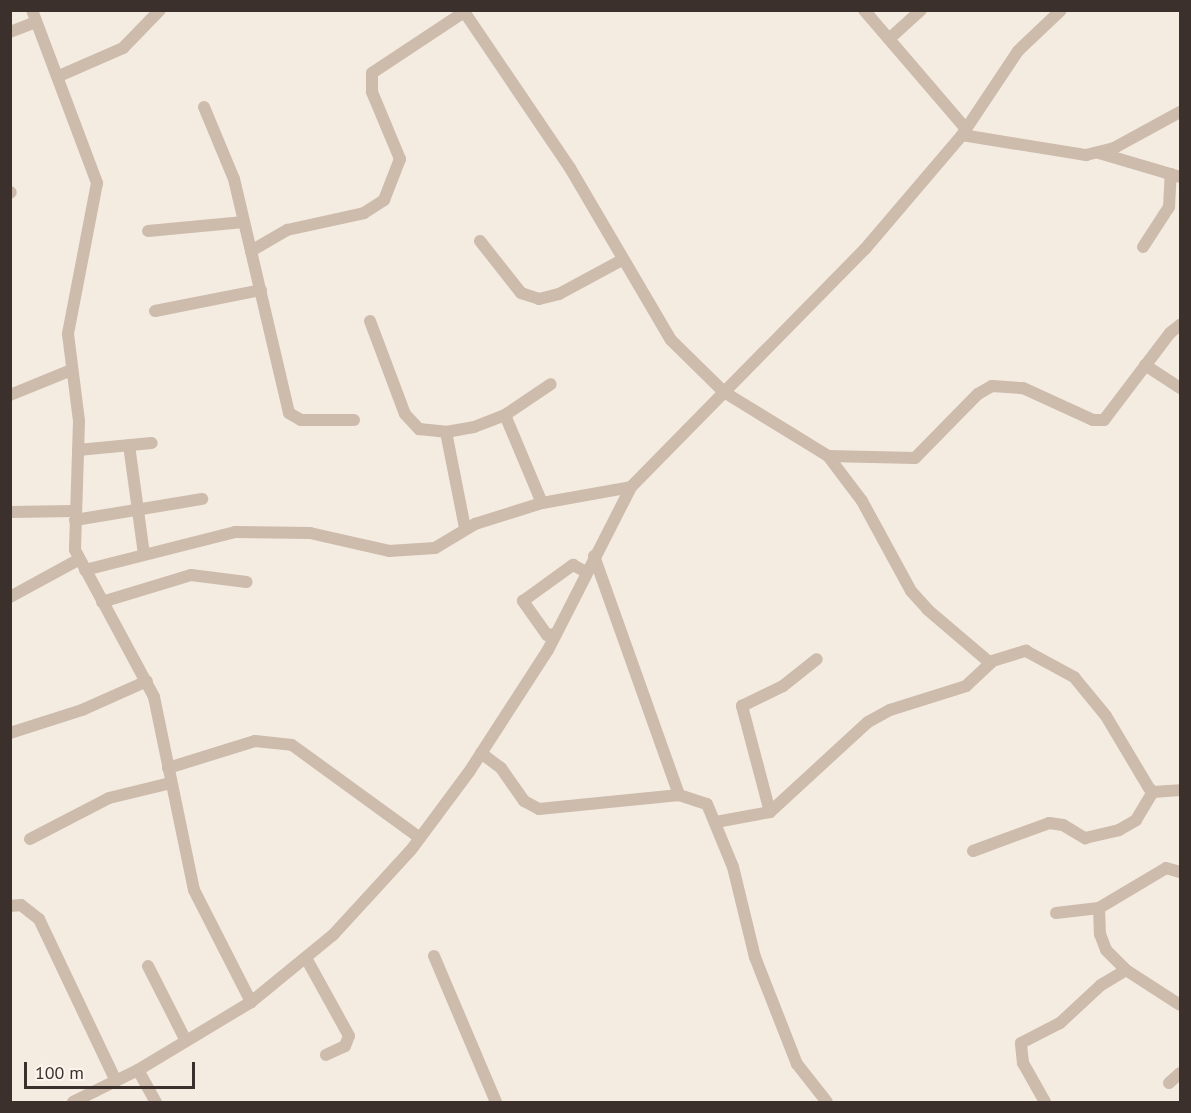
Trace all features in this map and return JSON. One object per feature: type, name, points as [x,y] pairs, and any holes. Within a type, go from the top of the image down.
[{"type":"street","points":[[59,76],[123,48],[160,10]]},
{"type":"street","points":[[864,10],[964,132],[1098,153],[1176,175],[1169,207],[1143,248]]},
{"type":"street","points":[[889,39],[921,10]]},
{"type":"street","points":[[73,1102],[138,1070],[251,1002],[333,935],[420,838],[481,753],[556,634],[594,556],[632,487],[865,249],[964,132],[1018,51],[1061,10]]},
{"type":"street","points":[[251,251],[287,230],[364,213],[384,200],[399,159],[372,92],[372,73],[464,11],[570,168],[620,261],[662,330],[724,392],[828,456],[862,501],[914,596],[992,662]]},
{"type":"street","points":[[10,32],[34,16],[59,76],[97,183],[68,334],[69,371],[78,407],[75,515],[82,565],[147,681],[194,891],[251,1002]]},
{"type":"street","points":[[204,107],[234,179],[289,413],[302,420],[354,420]]},
{"type":"street","points":[[1098,153],[1180,112]]},
{"type":"street","points":[[148,231],[244,222]]},
{"type":"street","points":[[480,241],[521,293],[539,299],[559,294],[620,261]]},
{"type":"street","points":[[155,310],[261,290]]},
{"type":"street","points":[[370,321],[411,424],[446,432],[474,428],[506,415],[551,384]]},
{"type":"street","points":[[828,456],[915,458],[978,394],[992,386],[1023,387],[1100,421],[1180,325]]},
{"type":"street","points":[[1145,365],[1180,388]]},
{"type":"street","points":[[10,395],[69,371]]},
{"type":"street","points":[[506,415],[542,503]]},
{"type":"street","points":[[446,432],[465,528]]},
{"type":"street","points":[[78,450],[152,443]]},
{"type":"street","points":[[129,445],[136,510],[144,554]]},
{"type":"street","points":[[10,597],[82,565],[253,531],[310,533],[389,551],[418,551],[435,548],[465,528],[542,503],[632,487]]},
{"type":"street","points":[[10,512],[75,515],[136,510],[202,499]]},
{"type":"street","points":[[594,556],[679,795]]},
{"type":"street","points":[[556,634],[547,635],[523,601],[573,565],[586,572]]},
{"type":"street","points":[[102,602],[191,575],[247,582]]},
{"type":"street","points":[[716,822],[770,812],[868,722],[890,710],[966,686],[992,662],[1026,651],[1074,677],[1096,702],[1153,792]]},
{"type":"street","points":[[770,812],[742,706],[783,686],[817,659]]},
{"type":"street","points":[[10,720],[12,733],[147,681]]},
{"type":"street","points":[[168,768],[255,741],[292,745],[420,838]]},
{"type":"street","points":[[481,753],[501,768],[524,801],[539,809],[679,795],[703,801],[716,822],[739,884],[755,957],[796,1064],[827,1102]]},
{"type":"street","points":[[30,839],[109,798],[171,783]]},
{"type":"street","points":[[1153,792],[1180,790]]},
{"type":"street","points":[[973,851],[1049,823],[1085,838],[1119,830],[1136,820],[1153,792]]},
{"type":"street","points":[[1056,914],[1099,908],[1166,868],[1180,872]]},
{"type":"street","points":[[10,906],[27,908],[39,919],[116,1081]]},
{"type":"street","points":[[1099,908],[1102,943],[1126,970],[1180,1005]]},
{"type":"street","points":[[434,957],[496,1102]]},
{"type":"street","points":[[306,958],[349,1035],[345,1046],[326,1055]]},
{"type":"street","points":[[148,966],[186,1041]]},
{"type":"street","points":[[1045,1102],[1023,1063],[1021,1043],[1060,1023],[1101,985],[1126,970]]},
{"type":"street","points":[[138,1070],[156,1102]]},
{"type":"street","points":[[1169,1083],[1180,1073]]}]
